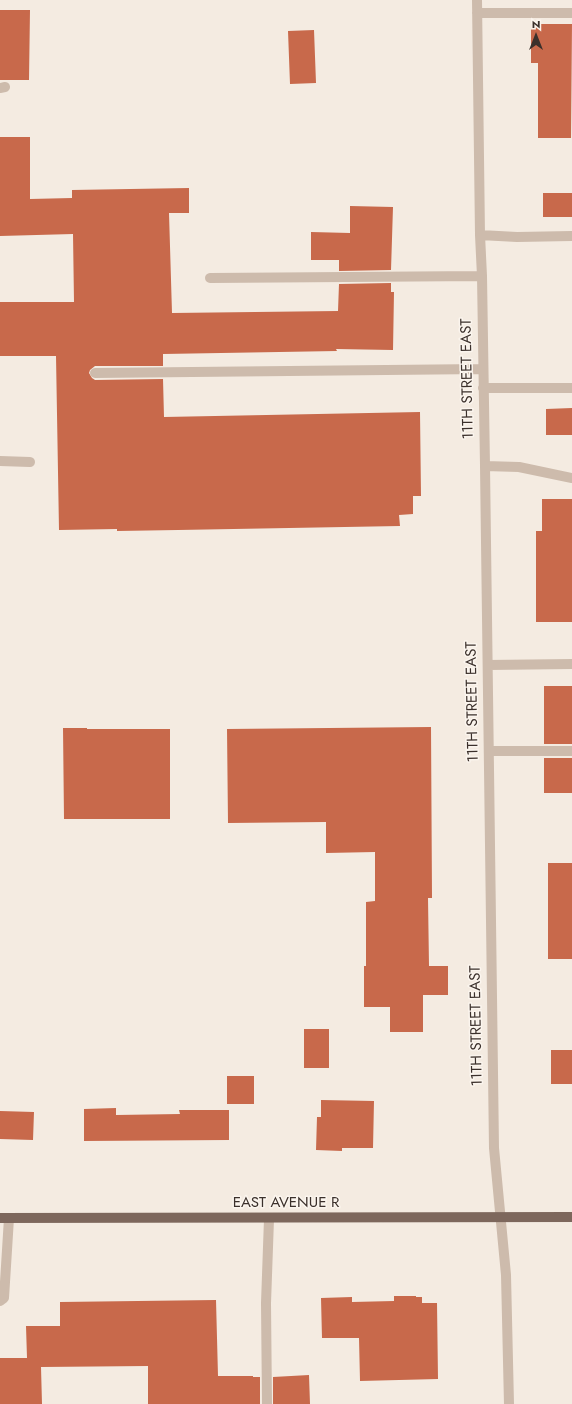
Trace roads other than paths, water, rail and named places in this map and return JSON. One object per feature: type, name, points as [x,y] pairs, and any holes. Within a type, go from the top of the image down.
[{"type":"main road","name":"EAST AVENUE R","points":[[4,1218],[270,1219],[572,1217]]},
{"type":"street","name":"11TH STREET EAST","points":[[477,0],[494,1148],[506,1275],[509,1404]]},
{"type":"street","points":[[477,13],[572,13]]},
{"type":"street","points":[[480,235],[517,237],[572,236]]},
{"type":"street","points":[[210,278],[482,276]]},
{"type":"street","points":[[96,373],[483,369]]},
{"type":"street","points":[[483,388],[572,388]]},
{"type":"street","points":[[0,461],[30,462]]},
{"type":"street","points":[[485,466],[519,467],[572,478]]},
{"type":"street","points":[[488,665],[572,664]]},
{"type":"street","points":[[489,751],[572,751]]},
{"type":"street","points":[[0,1301],[4,1298],[4,1218]]},
{"type":"street","points":[[267,1404],[266,1303],[270,1219]]}]
